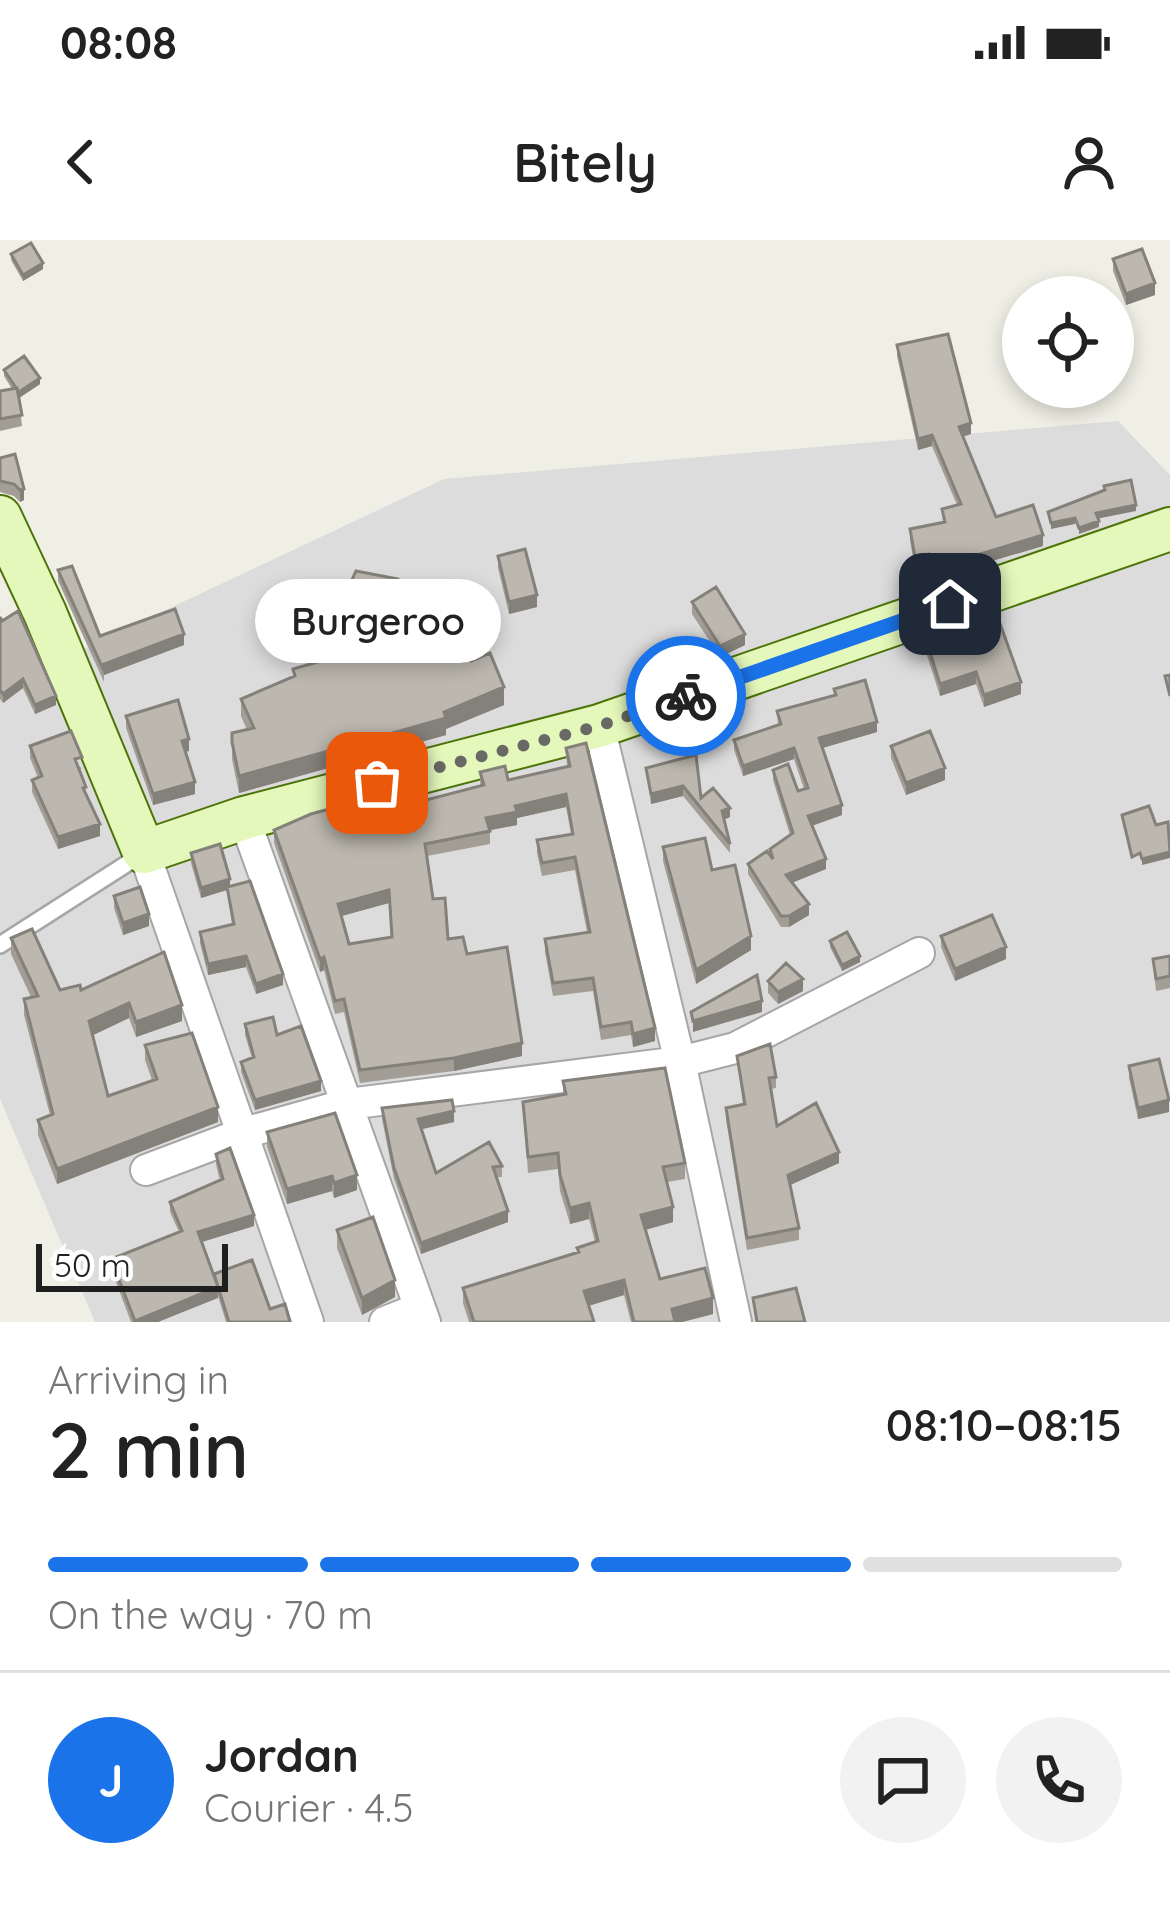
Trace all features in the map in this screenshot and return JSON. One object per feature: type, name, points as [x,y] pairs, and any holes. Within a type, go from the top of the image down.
[{"type":"main road","points":[[0,517],[144,852],[244,818],[599,726],[1170,529]]},
{"type":"street","points":[[599,726],[680,1062],[736,1322]]},
{"type":"street","points":[[244,818],[422,1315],[385,1322]]},
{"type":"street","points":[[144,852],[308,1322]]},
{"type":"street","points":[[146,1170],[244,1133],[348,1104],[680,1062],[735,1048],[919,953]]},
{"type":"lane","points":[[0,944],[144,852]]},
{"type":"shaded area","points":[[1118,421],[1170,475],[1170,1322],[95,1322],[0,1099],[0,688],[444,479]]},
{"type":"building","points":[[31,243],[43,263],[23,275],[11,254]]},
{"type":"building","points":[[1142,249],[1155,283],[1134,291],[1134,276],[1119,276],[1113,259]]},
{"type":"building","points":[[948,334],[971,423],[959,427],[996,517],[1033,505],[1043,535],[934,568],[929,554],[915,557],[910,529],[945,522],[942,509],[961,504],[932,435],[918,439],[897,345]]},
{"type":"building","points":[[24,356],[40,378],[19,392],[4,370]]},
{"type":"building","points":[[17,388],[22,415],[0,419],[0,391]]},
{"type":"building","points":[[15,454],[24,489],[20,490],[0,481],[0,458]]},
{"type":"building","points":[[1131,480],[1136,505],[1096,513],[1099,521],[1079,528],[1075,518],[1051,523],[1048,512],[1105,490],[1104,486]]},
{"type":"building","points":[[525,549],[537,595],[509,602],[498,556]]},
{"type":"building","points":[[72,566],[100,636],[175,609],[184,634],[102,665],[104,671],[58,570]]},
{"type":"building","points":[[356,571],[398,579],[409,611],[447,598],[471,661],[490,653],[504,687],[444,712],[446,718],[239,776],[232,733],[254,728],[241,699],[295,676],[293,669],[370,647],[362,621],[370,604],[346,593]]},
{"type":"building","points":[[716,587],[745,634],[720,646],[692,602]]},
{"type":"building","points":[[18,611],[56,696],[35,705],[23,679],[3,694],[0,690],[0,617],[2,621]]},
{"type":"building","points":[[998,618],[1021,682],[984,695],[976,672],[940,684],[924,634],[961,622],[964,630]]},
{"type":"building","points":[[865,680],[877,722],[819,738],[842,805],[808,816],[826,859],[786,875],[809,904],[781,916],[748,864],[767,851],[773,859],[770,849],[793,833],[773,770],[788,764],[798,791],[808,788],[794,748],[743,766],[734,740],[781,724],[777,711],[836,695],[834,689]]},
{"type":"building","points":[[178,700],[189,739],[182,741],[195,782],[153,794],[126,716]]},
{"type":"building","points":[[71,731],[82,757],[75,759],[83,788],[100,824],[58,837],[32,780],[42,776],[30,746]]},
{"type":"building","points":[[930,731],[945,768],[906,783],[891,746]]},
{"type":"building","points":[[586,743],[655,1028],[633,1034],[631,1022],[601,1027],[593,978],[553,983],[545,939],[590,932],[575,857],[542,863],[537,840],[573,834],[566,794],[486,818],[490,831],[425,844],[433,899],[445,898],[448,939],[463,937],[467,954],[507,947],[522,1043],[454,1058],[360,1070],[344,999],[335,1001],[324,957],[320,959],[274,830],[348,804],[386,802],[388,810],[484,785],[480,772],[505,766],[508,780],[570,766],[566,748]],"holes":[[[389,890],[392,937],[349,944],[338,904]]]},
{"type":"building","points":[[696,755],[701,798],[713,788],[730,808],[722,811],[730,844],[683,786],[651,794],[646,768]]},
{"type":"building","points":[[1149,806],[1156,825],[1168,822],[1170,852],[1132,857],[1122,815]]},
{"type":"building","points":[[705,838],[712,870],[735,865],[751,936],[696,970],[663,847]]},
{"type":"building","points":[[220,844],[230,879],[201,888],[191,853]]},
{"type":"building","points":[[250,881],[283,974],[256,984],[246,956],[208,964],[200,932],[234,924],[227,887]]},
{"type":"building","points":[[140,887],[149,914],[123,923],[114,896]]},
{"type":"building","points":[[992,915],[1006,947],[955,969],[941,936]]},
{"type":"building","points":[[32,929],[60,990],[80,985],[81,990],[164,952],[182,1005],[136,1022],[129,1003],[89,1021],[108,1096],[157,1079],[145,1045],[192,1033],[218,1107],[57,1169],[38,1120],[53,1114],[24,999],[38,996],[11,938]]},
{"type":"building","points":[[847,932],[860,956],[842,965],[830,941]]},
{"type":"building","points":[[1170,956],[1170,976],[1156,979],[1153,959]]},
{"type":"building","points":[[786,963],[803,979],[778,992],[768,981]]},
{"type":"building","points":[[757,975],[762,1001],[693,1021],[691,1012]]},
{"type":"building","points":[[273,1017],[277,1035],[301,1026],[321,1081],[255,1100],[241,1062],[254,1057],[245,1024]]},
{"type":"building","points":[[770,1044],[776,1077],[769,1078],[777,1126],[816,1103],[839,1152],[788,1175],[799,1228],[747,1238],[726,1108],[745,1104],[737,1056]]},
{"type":"building","points":[[1159,1059],[1169,1100],[1138,1108],[1129,1066]]},
{"type":"building","points":[[665,1068],[685,1163],[663,1167],[673,1207],[641,1215],[660,1279],[705,1268],[713,1298],[672,1309],[675,1322],[634,1322],[624,1280],[584,1291],[594,1322],[474,1322],[463,1288],[579,1252],[577,1248],[598,1241],[589,1203],[570,1208],[558,1153],[528,1157],[523,1102],[566,1094],[563,1081]]},
{"type":"building","points":[[452,1100],[454,1111],[418,1119],[436,1173],[489,1142],[502,1166],[493,1167],[508,1211],[421,1243],[394,1168],[382,1108]]},
{"type":"building","points":[[335,1113],[357,1175],[334,1183],[332,1176],[287,1189],[267,1132]]},
{"type":"building","points":[[230,1148],[254,1215],[198,1232],[218,1287],[135,1321],[111,1259],[182,1231],[170,1202],[223,1179],[216,1154]]},
{"type":"building","points":[[373,1217],[395,1280],[362,1298],[337,1230]]},
{"type":"building","points":[[252,1260],[270,1309],[285,1304],[290,1322],[229,1322],[214,1274]]},
{"type":"building","points":[[796,1288],[805,1322],[757,1322],[753,1298]]},
{"type":"way so far","points":[[377,783],[599,726],[686,696]]},
{"type":"place","name":"Burgeroo","points":[[377,783]]},
{"type":"route","points":[[686,696],[950,604]]}]
